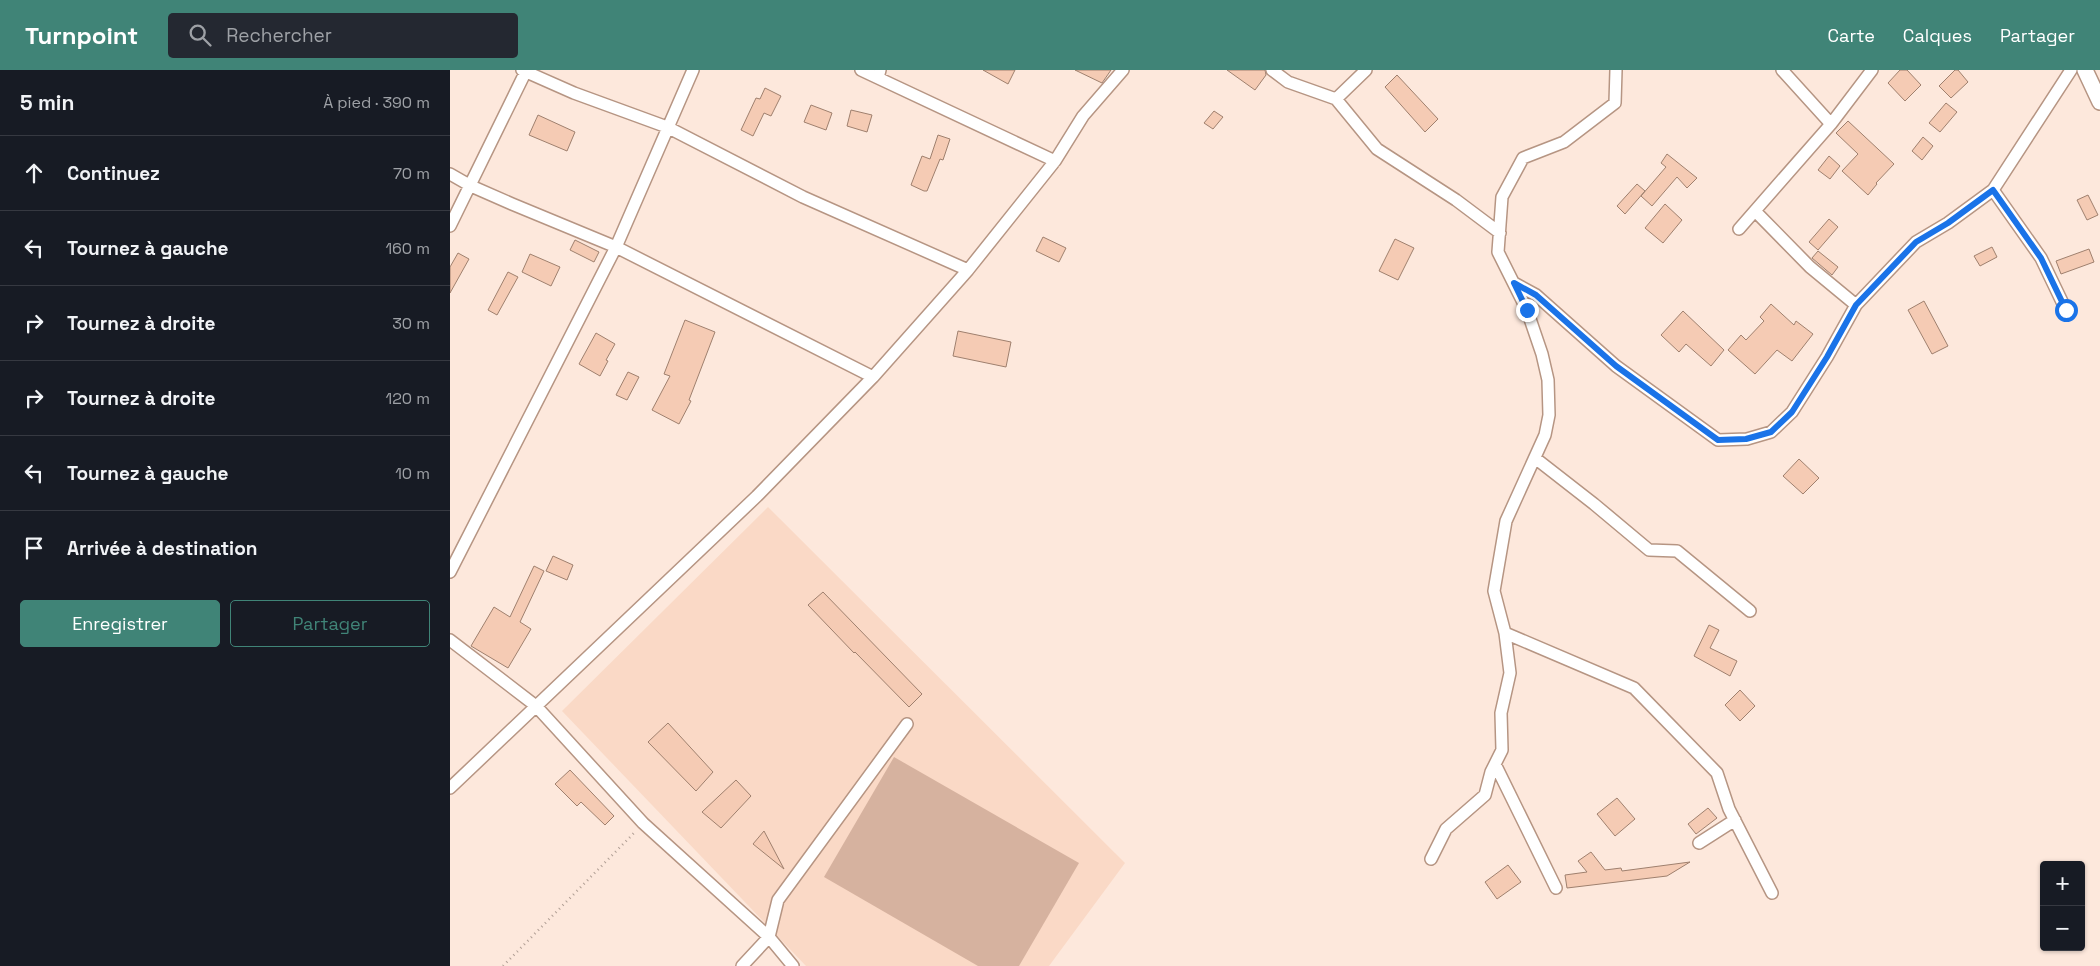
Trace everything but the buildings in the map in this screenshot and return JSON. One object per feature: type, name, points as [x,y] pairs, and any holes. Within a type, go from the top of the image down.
[{"type":"street","points":[[450,572],[616,247],[693,70]]},
{"type":"street","points":[[861,70],[879,74],[1055,161]]},
{"type":"street","points":[[450,788],[757,496],[873,377],[968,270],[1055,161],[1071,132],[1083,116],[1122,70]]},
{"type":"street","points":[[1272,70],[1288,82],[1336,99],[1377,149],[1456,200],[1500,233]]},
{"type":"street","points":[[1336,99],[1366,70]]},
{"type":"street","points":[[1431,859],[1446,829],[1485,795],[1495,764],[1502,750],[1501,713],[1510,673],[1505,633],[1494,591],[1506,521],[1546,435],[1548,380],[1542,354],[1527,310],[1498,252],[1502,196],[1523,158],[1564,142],[1615,103],[1616,70]]},
{"type":"street","points":[[1782,70],[1831,124]]},
{"type":"street","points":[[1739,229],[1831,124],[1872,70]]},
{"type":"street","points":[[1514,283],[1536,295],[1616,366],[1718,440],[1746,439],[1771,432],[1792,412],[1827,357],[1856,305],[1916,242],[1948,223],[1993,190],[2071,70]]},
{"type":"street","points":[[2085,70],[2100,102]]},
{"type":"street","points":[[450,226],[471,186],[524,71],[574,93],[667,127],[803,197],[968,270]]},
{"type":"street","points":[[450,174],[471,186],[616,247],[873,377]]},
{"type":"street","points":[[1993,190],[2041,258],[2066,310]]},
{"type":"street","points":[[1755,211],[1810,267],[1856,305]]},
{"type":"street","points":[[1535,458],[1649,550],[1676,551],[1750,611]]},
{"type":"street","points":[[1505,633],[1634,688],[1717,773],[1735,820],[1772,893]]},
{"type":"street","points":[[450,640],[536,706],[643,823],[769,937],[793,966]]},
{"type":"street","points":[[742,966],[769,937],[778,900],[907,724]]},
{"type":"street","points":[[1495,764],[1556,888]]},
{"type":"street","points":[[1699,842],[1735,820]]},
{"type":"path","points":[[503,966],[643,823]]},
{"type":"shaded area","points":[[768,507],[1125,863],[1049,966],[806,966],[562,711]]},
{"type":"shaded area","points":[[894,757],[1079,863],[1019,966],[978,966],[824,877]]},
{"type":"route","points":[[1527,310],[1514,283],[1536,295],[1616,366],[1718,440],[1746,439],[1771,432],[1792,412],[1827,357],[1856,305],[1916,242],[1948,223],[1993,190],[2041,258],[2066,310]]}]
